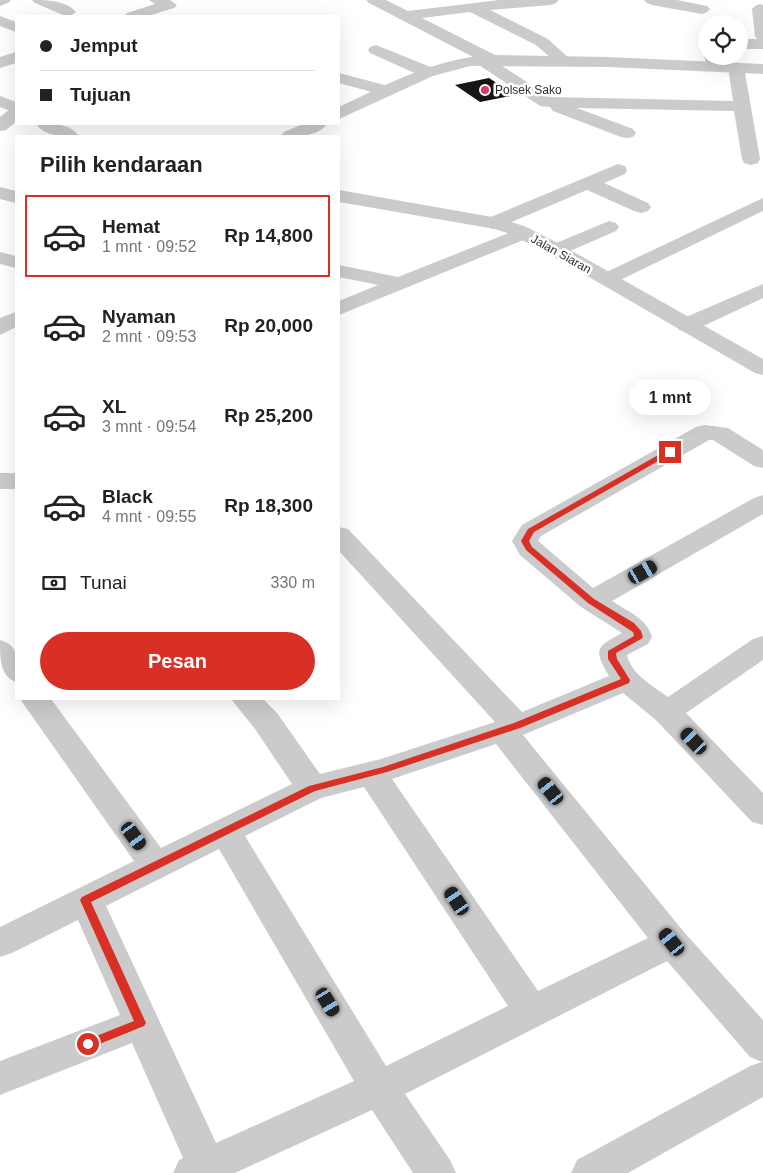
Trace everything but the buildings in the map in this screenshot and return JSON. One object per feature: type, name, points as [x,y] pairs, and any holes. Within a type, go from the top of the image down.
[{"type":"street","points":[[40,0],[68,12]]},
{"type":"street","points":[[136,15],[169,5],[157,0]]},
{"type":"street","points":[[374,0],[488,60],[546,102],[627,133]]},
{"type":"street","points":[[457,0],[542,42],[564,62]]},
{"type":"street","points":[[406,16],[471,7],[551,0]]},
{"type":"street","points":[[652,0],[702,7]]},
{"type":"street","points":[[760,9],[763,36]]},
{"type":"street","points":[[0,22],[15,29]]},
{"type":"street","points":[[0,36],[15,29]]},
{"type":"street","points":[[748,44],[763,44]]},
{"type":"street","points":[[376,50],[427,72]]},
{"type":"street","points":[[0,63],[15,58]]},
{"type":"street","points":[[340,114],[427,72],[454,64],[488,60],[564,62],[698,61]]},
{"type":"street","points":[[728,65],[763,69]]},
{"type":"street","points":[[736,67],[751,159]]},
{"type":"street","points":[[340,78],[386,92]]},
{"type":"street","points":[[0,101],[15,108]]},
{"type":"street","points":[[546,102],[742,106]]},
{"type":"street","points":[[3,135],[15,115]]},
{"type":"street","points":[[49,125],[68,135]]},
{"type":"street","points":[[292,135],[316,125]]},
{"type":"street","points":[[493,223],[618,170]]},
{"type":"street","points":[[588,183],[641,207]]},
{"type":"street","points":[[0,193],[15,197]]},
{"type":"street","name":"Jalan Siaran","points":[[340,196],[493,223],[524,233],[763,368]]},
{"type":"street","points":[[606,278],[763,204]]},
{"type":"street","points":[[556,250],[609,228]]},
{"type":"street","points":[[340,309],[524,233]]},
{"type":"street","points":[[0,258],[15,262]]},
{"type":"street","points":[[340,271],[401,284]]},
{"type":"street","points":[[688,325],[763,290]]},
{"type":"street","points":[[0,328],[15,319]]},
{"type":"street","points":[[0,332],[15,339]]},
{"type":"street","points":[[763,461],[719,433],[705,432],[531,530],[525,541],[529,549],[591,601],[631,625],[638,634],[638,637],[633,642],[612,651],[612,659],[626,680],[667,712],[763,813]]},
{"type":"street","points":[[0,481],[15,481]]},
{"type":"street","points":[[591,601],[763,503]]},
{"type":"street","points":[[340,536],[510,728],[672,942],[763,1046]]},
{"type":"street","points":[[667,712],[763,646]]},
{"type":"street","points":[[0,650],[15,671]]},
{"type":"street","points":[[0,943],[312,788],[371,773],[510,728],[626,680]]},
{"type":"street","points":[[36,700],[155,866]]},
{"type":"street","points":[[247,700],[266,721],[312,788]]},
{"type":"street","points":[[371,773],[532,1012]]},
{"type":"street","points":[[225,832],[379,1088],[436,1173]]},
{"type":"street","points":[[86,900],[140,1023],[200,1170],[379,1088],[672,942]]},
{"type":"street","points":[[0,1078],[140,1023]]},
{"type":"street","points":[[591,1173],[763,1078]]},
{"type":"place","name":"Polsek Sako","points":[[485,90]]},
{"type":"route","points":[[88,1044],[140,1023],[86,900],[312,788],[384,770],[517,726],[626,680],[612,659],[612,651],[633,642],[638,637],[637,631],[631,625],[591,601],[529,549],[525,541],[531,530],[670,452]]}]
